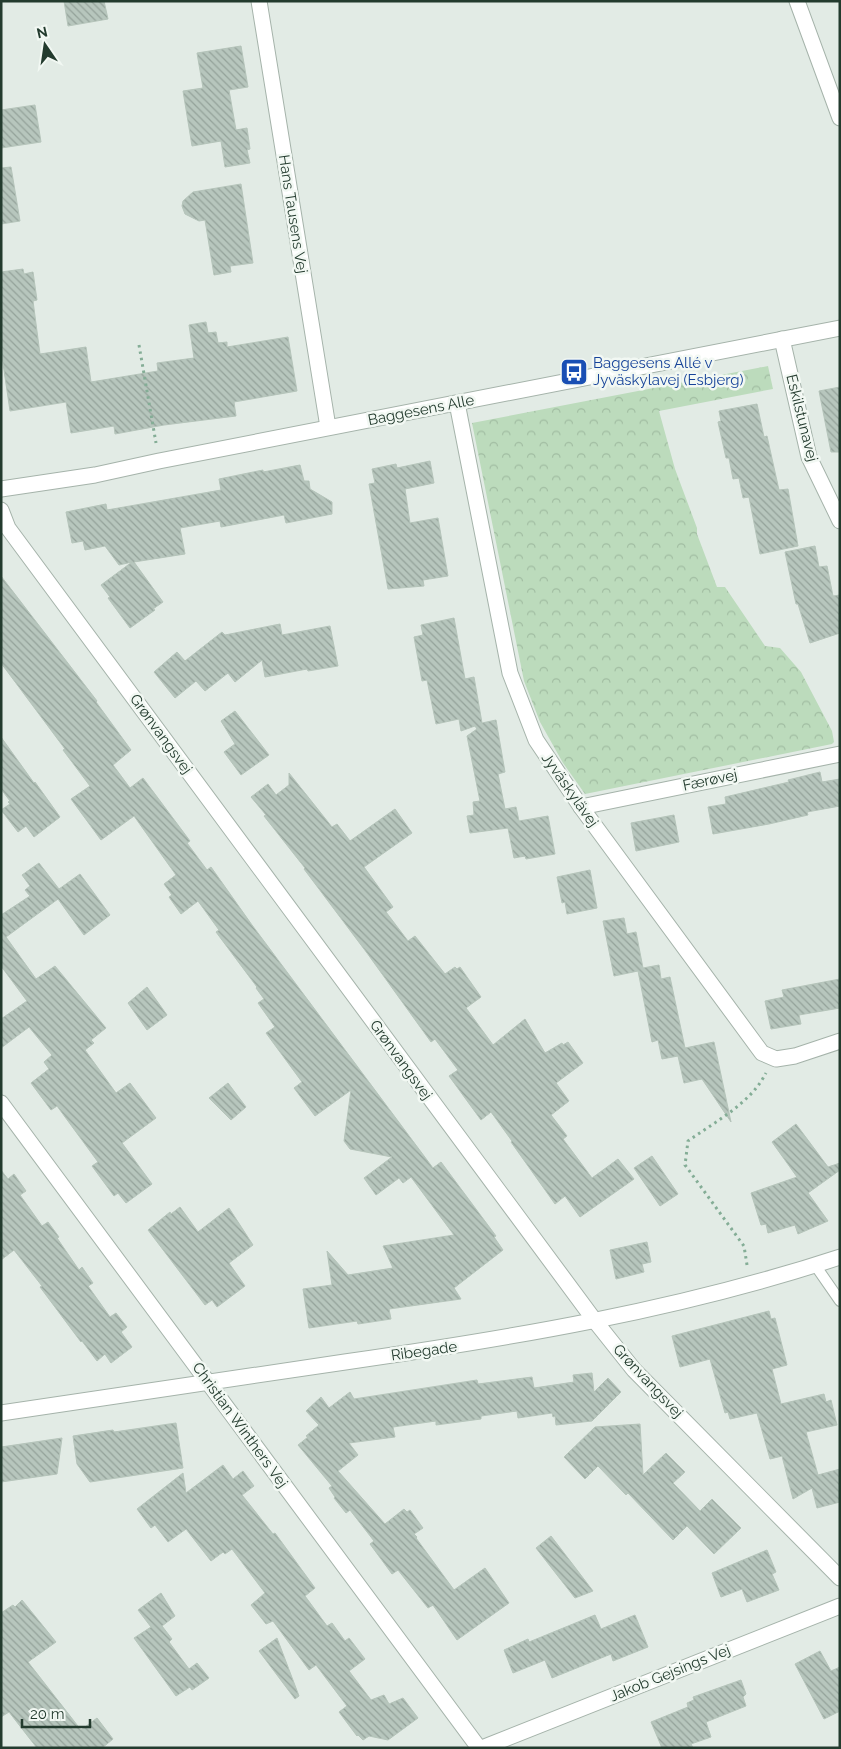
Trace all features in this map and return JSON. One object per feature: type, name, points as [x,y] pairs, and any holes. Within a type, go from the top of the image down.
[{"type":"street","name":"Hans Tausens Vej","points":[[259,1],[328,427]]},
{"type":"street","points":[[797,1],[840,118]]},
{"type":"street","name":"Baggesens Alle","points":[[1,490],[95,475],[159,460],[840,328]]},
{"type":"street","name":"Eskilstunavej","points":[[782,339],[809,457],[840,521]]},
{"type":"street","name":"Jyväskylävej","points":[[457,402],[510,673],[536,740],[581,807],[748,1035],[762,1052],[773,1058]]},
{"type":"street","name":"Grønvangsvej","points":[[1,510],[8,528],[595,1321],[634,1370],[840,1578]]},
{"type":"street","name":"Færøvej","points":[[581,807],[840,754]]},
{"type":"street","points":[[773,1058],[795,1056],[840,1041]]},
{"type":"street","name":"Christian Winthers Vej","points":[[1,1103],[480,1748]]},
{"type":"street","name":"Ribegade","points":[[1,1413],[488,1341],[595,1321],[752,1283],[840,1257]]},
{"type":"street","name":"Jakob Gejsings Vej","points":[[480,1748],[502,1744],[840,1606]]},
{"type":"lane","points":[[815,1265],[840,1301]]},
{"type":"path","points":[[139,345],[159,460]]},
{"type":"path","points":[[752,1283],[744,1246],[685,1165],[688,1140],[751,1096],[760,1085],[773,1058]]},
{"type":"green space","points":[[768,366],[773,389],[659,411],[675,469],[717,587],[725,587],[765,646],[780,648],[801,672],[832,731],[834,742],[832,744],[585,794],[563,763],[540,722],[524,681],[472,423]]},
{"type":"building","points":[[64,1],[104,1],[108,19],[68,26]]},
{"type":"building","points":[[241,46],[248,87],[229,90],[236,130],[247,128],[250,149],[247,150],[250,163],[225,167],[221,141],[192,146],[183,91],[203,88],[197,53]]},
{"type":"building","points":[[35,105],[41,142],[1,148],[1,110]]},
{"type":"building","points":[[11,167],[20,221],[1,224],[1,168]]},
{"type":"building","points":[[241,184],[253,263],[230,266],[231,272],[214,275],[205,220],[199,221],[185,214],[182,206],[183,201],[193,192]]},
{"type":"building","points":[[23,269],[24,274],[33,272],[37,300],[33,301],[40,354],[86,347],[91,382],[158,371],[157,363],[194,358],[189,325],[206,322],[208,333],[216,332],[218,343],[227,342],[227,347],[288,337],[297,391],[234,402],[236,416],[164,425],[115,434],[114,426],[71,433],[66,402],[10,411],[1,350],[1,272]]},
{"type":"building","points":[[840,387],[840,452],[831,452],[819,391]]},
{"type":"building","points":[[757,404],[764,437],[767,436],[779,490],[788,489],[798,546],[760,554],[749,497],[743,498],[739,478],[733,479],[718,422],[721,421],[719,411]]},
{"type":"building","points":[[430,461],[434,483],[405,489],[410,523],[438,518],[448,576],[423,580],[424,586],[388,589],[369,484],[375,483],[372,469],[396,464],[397,468]]},
{"type":"building","points":[[300,465],[304,481],[309,481],[310,489],[332,502],[332,514],[286,523],[284,515],[221,527],[220,521],[180,528],[185,554],[134,562],[163,602],[130,628],[101,585],[132,562],[119,565],[105,546],[85,550],[83,541],[72,543],[66,512],[106,504],[107,510],[221,490],[219,479]]},
{"type":"building","points":[[815,546],[819,567],[827,566],[833,596],[840,595],[840,633],[810,643],[798,604],[796,604],[785,552]]},
{"type":"building","points":[[1,576],[97,701],[131,750],[113,765],[130,788],[143,778],[190,841],[187,843],[207,870],[211,867],[433,1168],[441,1162],[496,1236],[494,1237],[503,1250],[454,1288],[461,1299],[389,1309],[391,1319],[358,1324],[357,1321],[309,1328],[303,1289],[332,1285],[327,1251],[348,1275],[393,1268],[383,1246],[454,1235],[411,1177],[403,1183],[399,1178],[376,1195],[364,1178],[392,1157],[350,1149],[344,1141],[351,1090],[315,1116],[294,1088],[302,1082],[266,1033],[275,1027],[258,1003],[264,999],[257,987],[216,932],[219,930],[198,901],[181,914],[169,897],[172,895],[164,884],[176,875],[134,816],[101,840],[71,799],[90,786],[1,663]]},
{"type":"building","points":[[454,618],[465,679],[474,677],[482,723],[496,720],[505,772],[498,774],[505,809],[516,807],[519,821],[548,816],[555,854],[526,859],[525,856],[514,858],[508,828],[470,833],[467,816],[474,815],[473,802],[480,801],[467,736],[477,729],[475,726],[461,731],[459,719],[436,724],[427,680],[422,681],[414,637],[423,635],[421,625]]},
{"type":"building","points":[[280,624],[282,635],[330,626],[338,666],[308,671],[307,669],[265,677],[262,660],[235,682],[228,673],[205,691],[196,681],[175,698],[154,672],[177,652],[185,661],[222,632],[225,635]]},
{"type":"building","points":[[235,711],[269,755],[241,775],[224,752],[235,744],[221,721]]},
{"type":"building","points":[[1,737],[60,817],[34,837],[26,826],[18,832],[1,810],[10,804],[8,802],[10,801],[1,789]]},
{"type":"building","points":[[820,772],[822,782],[840,779],[840,806],[807,812],[808,815],[769,824],[713,834],[708,807],[726,804],[725,797],[789,782],[788,780]]},
{"type":"building","points":[[289,773],[332,827],[337,824],[350,841],[395,809],[412,833],[364,867],[393,907],[386,912],[408,941],[415,936],[445,974],[455,967],[457,969],[460,967],[481,997],[466,1008],[493,1045],[525,1019],[545,1053],[562,1043],[563,1045],[568,1042],[583,1063],[556,1083],[569,1101],[551,1115],[567,1136],[563,1139],[592,1178],[618,1159],[634,1179],[580,1217],[565,1196],[555,1204],[491,1112],[481,1120],[449,1076],[458,1070],[435,1039],[431,1042],[251,797],[268,784],[276,795],[289,785]]},
{"type":"building","points":[[674,815],[679,842],[636,851],[631,823]]},
{"type":"building","points":[[39,863],[59,889],[80,874],[110,915],[84,935],[58,899],[6,937],[36,979],[55,966],[106,1028],[91,1040],[94,1043],[85,1050],[116,1093],[130,1083],[156,1118],[122,1143],[152,1184],[126,1203],[118,1193],[114,1196],[92,1166],[98,1162],[57,1106],[51,1110],[31,1083],[49,1069],[44,1062],[52,1055],[29,1027],[1,1048],[1,1019],[27,1001],[1,966],[1,915],[30,896],[25,890],[30,886],[22,875]]},
{"type":"building","points":[[590,870],[597,908],[567,914],[565,902],[562,903],[557,877]]},
{"type":"building","points":[[624,918],[627,934],[636,932],[643,968],[659,965],[661,979],[670,977],[685,1048],[714,1042],[731,1122],[702,1079],[684,1083],[678,1056],[662,1059],[658,1040],[652,1042],[638,971],[614,976],[603,921]]},
{"type":"building","points":[[840,979],[840,1008],[799,1015],[801,1024],[771,1029],[765,1001],[784,997],[782,990]]},
{"type":"building","points":[[147,987],[167,1015],[147,1030],[128,1003]]},
{"type":"building","points":[[228,1083],[246,1107],[231,1120],[209,1098]]},
{"type":"building","points":[[796,1124],[828,1167],[840,1163],[840,1170],[808,1193],[828,1221],[798,1234],[795,1225],[768,1233],[766,1224],[761,1225],[751,1193],[797,1177],[772,1142]]},
{"type":"building","points":[[652,1156],[678,1194],[660,1206],[634,1168]]},
{"type":"building","points":[[1,1170],[8,1179],[14,1174],[26,1191],[20,1195],[42,1226],[48,1222],[79,1270],[82,1267],[93,1283],[88,1286],[110,1317],[116,1313],[127,1327],[121,1332],[132,1347],[111,1363],[105,1354],[97,1361],[14,1250],[1,1260]]},
{"type":"building","points":[[180,1207],[198,1232],[229,1208],[253,1245],[229,1263],[245,1286],[217,1307],[212,1300],[205,1305],[148,1230],[170,1212],[171,1214]]},
{"type":"building","points":[[647,1242],[651,1262],[642,1264],[644,1272],[616,1279],[610,1250]]},
{"type":"building","points":[[769,1311],[771,1319],[775,1318],[787,1365],[772,1369],[781,1404],[824,1394],[826,1402],[831,1400],[837,1425],[806,1432],[818,1475],[840,1469],[840,1502],[817,1508],[812,1488],[793,1499],[782,1456],[770,1459],[757,1413],[730,1419],[728,1412],[725,1413],[710,1359],[680,1367],[672,1336]]},
{"type":"building","points":[[592,1373],[594,1392],[608,1378],[621,1392],[592,1421],[556,1425],[555,1416],[553,1417],[552,1413],[518,1418],[517,1411],[481,1416],[481,1419],[436,1425],[436,1421],[393,1427],[395,1437],[349,1443],[358,1455],[338,1471],[385,1524],[404,1509],[407,1512],[410,1510],[423,1528],[414,1534],[416,1538],[454,1590],[485,1568],[509,1603],[457,1640],[433,1605],[428,1608],[398,1570],[392,1574],[370,1544],[374,1541],[350,1510],[346,1513],[334,1498],[329,1488],[332,1486],[298,1445],[319,1425],[306,1411],[321,1397],[329,1408],[350,1392],[354,1399],[477,1380],[478,1384],[532,1377],[534,1388],[574,1382],[573,1375]]},
{"type":"building","points":[[176,1423],[183,1468],[90,1482],[77,1464],[73,1436]]},
{"type":"building","points":[[640,1424],[643,1475],[666,1453],[685,1472],[673,1483],[700,1511],[712,1499],[741,1528],[714,1554],[687,1526],[673,1540],[628,1493],[626,1495],[598,1466],[585,1479],[564,1457],[595,1427]]},
{"type":"building","points":[[62,1438],[57,1474],[1,1482],[1,1447]]},
{"type":"building","points":[[223,1465],[233,1479],[243,1471],[254,1486],[242,1495],[273,1534],[275,1533],[315,1588],[305,1596],[327,1626],[332,1623],[345,1641],[349,1638],[365,1659],[349,1671],[371,1700],[384,1695],[389,1704],[403,1698],[418,1718],[388,1740],[369,1736],[363,1740],[357,1736],[339,1712],[347,1706],[316,1665],[309,1670],[273,1621],[266,1624],[251,1605],[265,1593],[232,1549],[225,1554],[223,1552],[211,1561],[186,1529],[168,1542],[155,1525],[151,1528],[137,1509],[183,1473],[186,1493]]},
{"type":"building","points":[[551,1536],[593,1591],[575,1598],[536,1548]]},
{"type":"building","points":[[767,1550],[776,1572],[772,1574],[779,1590],[747,1602],[742,1589],[721,1597],[712,1573]]},
{"type":"building","points":[[161,1593],[175,1616],[162,1626],[172,1639],[169,1642],[189,1669],[197,1663],[209,1678],[192,1690],[190,1687],[176,1696],[134,1638],[151,1627],[138,1610]]},
{"type":"building","points":[[22,1600],[56,1642],[28,1662],[81,1730],[97,1718],[113,1739],[102,1748],[37,1748],[9,1712],[1,1717],[1,1613],[13,1605],[15,1607]]},
{"type":"building","points":[[595,1615],[601,1629],[635,1615],[648,1647],[613,1661],[611,1654],[552,1678],[545,1660],[513,1673],[504,1650],[528,1639],[529,1642]]},
{"type":"building","points":[[277,1638],[299,1696],[295,1699],[259,1651]]},
{"type":"building","points":[[820,1651],[831,1671],[840,1667],[840,1711],[824,1719],[795,1664]]},
{"type":"building","points":[[741,1680],[746,1694],[743,1697],[746,1706],[706,1722],[711,1737],[691,1744],[693,1748],[662,1748],[651,1722],[688,1707],[687,1703],[694,1700],[693,1697]]},
{"type":"place","name":"Baggesens Allé v Jyväskylavej (Esbjerg)","points":[[574,372]]}]
